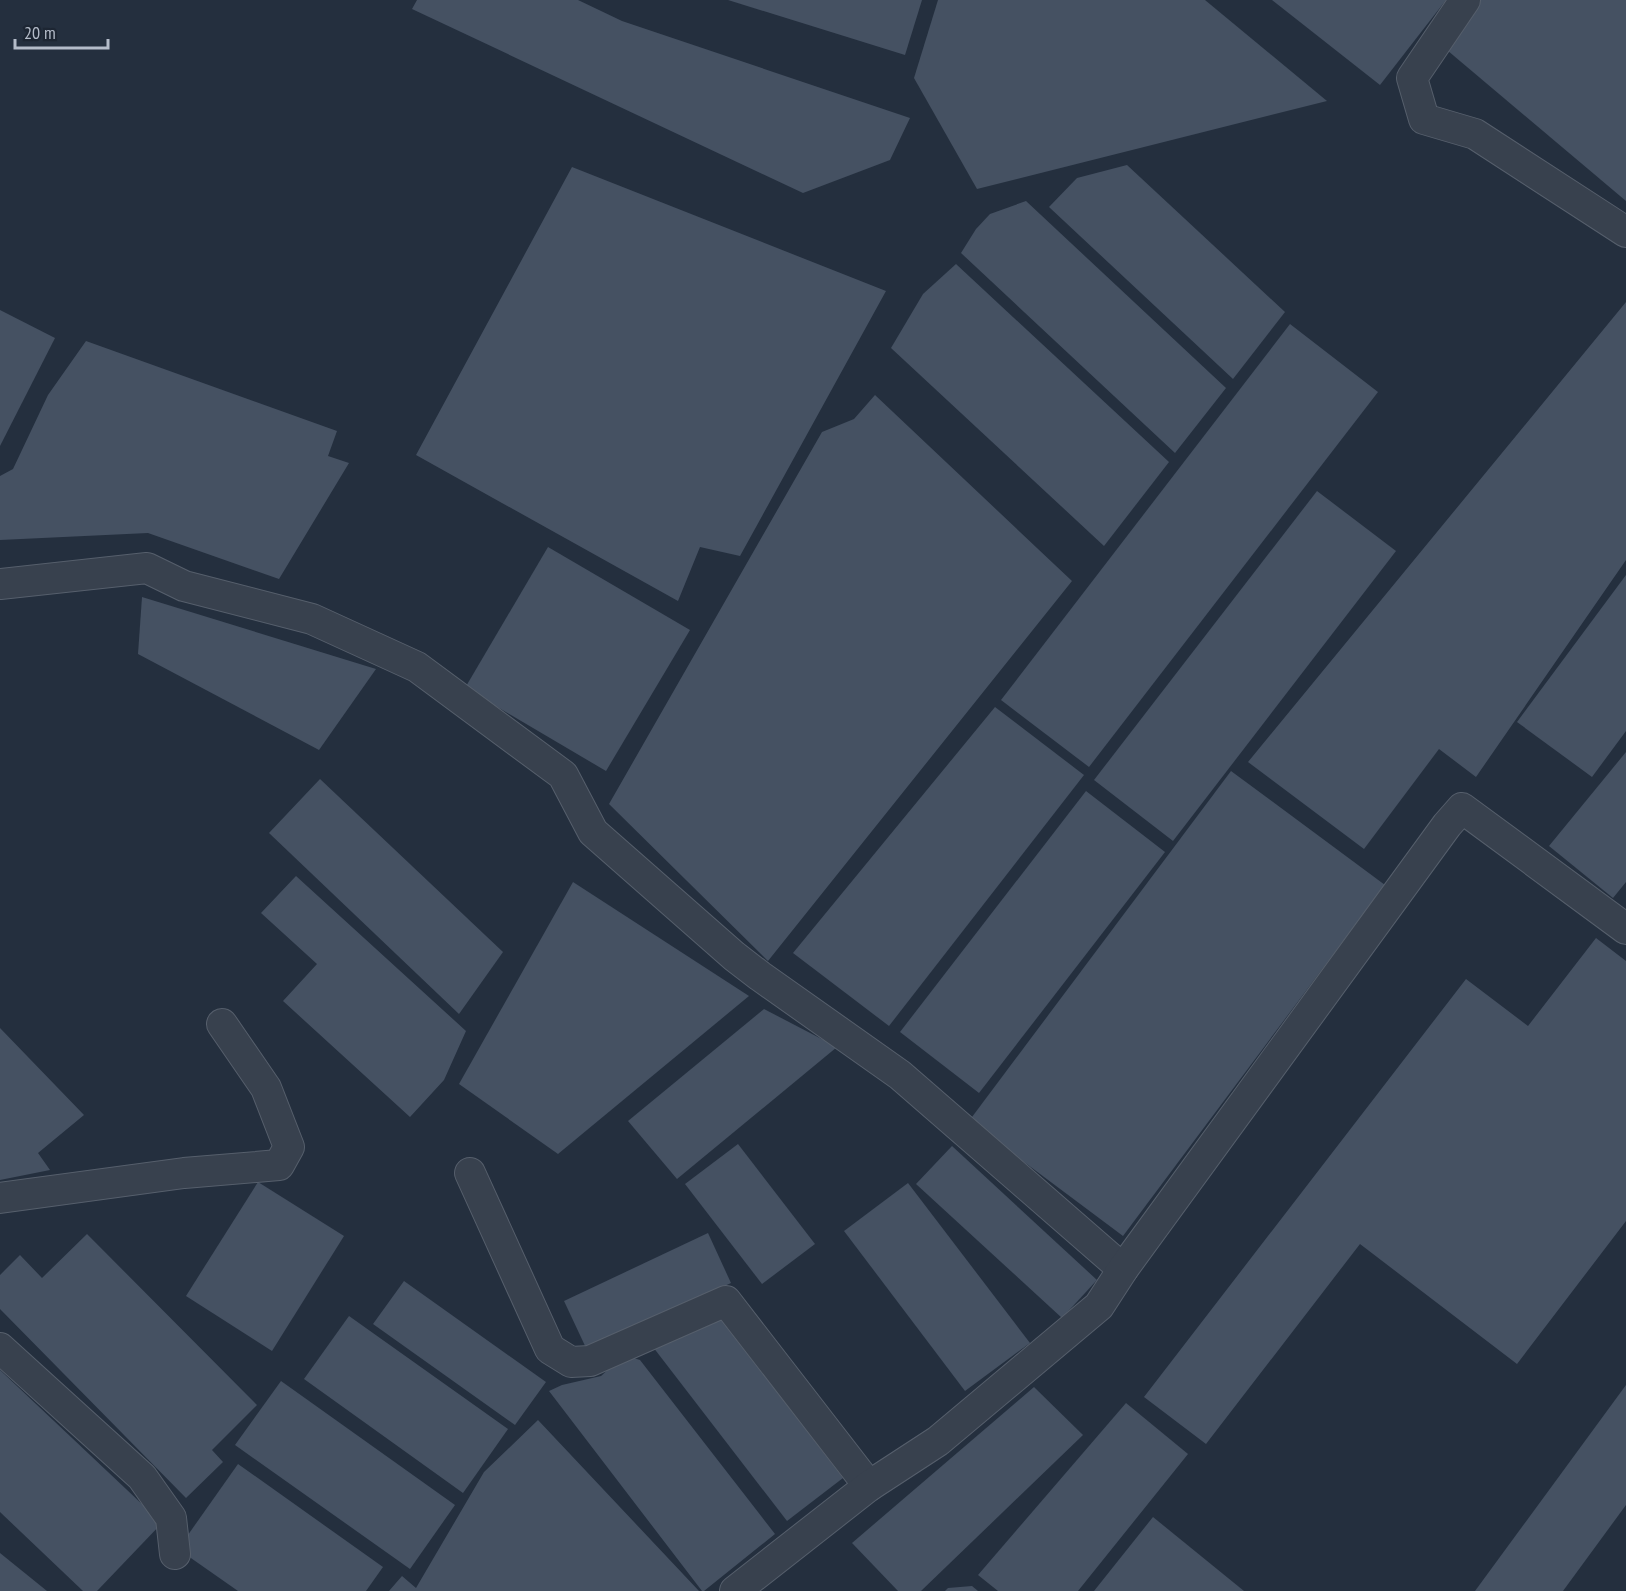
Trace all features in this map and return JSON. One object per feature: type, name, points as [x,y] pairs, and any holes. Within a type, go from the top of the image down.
[{"type":"street","points":[[1465,0],[1412,78],[1424,119],[1474,134],[1626,232]]},
{"type":"street","points":[[0,584],[147,568],[184,586],[312,619],[417,667],[563,775],[593,832],[734,956],[900,1075],[1123,1269]]},
{"type":"street","points":[[735,1591],[869,1486],[938,1441],[1099,1306],[1123,1269],[1447,825],[1462,808],[1626,929]]},
{"type":"street","points":[[0,1198],[184,1173],[279,1165],[289,1147],[266,1088],[222,1024]]},
{"type":"street","points":[[470,1173],[549,1349],[571,1362],[590,1361],[726,1302],[869,1486]]},
{"type":"street","points":[[0,1348],[142,1477],[171,1518],[175,1554]]},
{"type":"building","points":[[417,0],[578,0],[622,21],[910,118],[890,160],[803,193],[412,9]]},
{"type":"building","points":[[728,0],[922,0],[905,55]]},
{"type":"building","points":[[938,0],[1205,0],[1327,101],[977,189],[914,78]]},
{"type":"building","points":[[1272,0],[1446,0],[1380,85]]},
{"type":"building","points":[[1480,0],[1626,0],[1626,201],[1441,45]]},
{"type":"building","points":[[1127,165],[1285,312],[1233,379],[1049,207],[1077,178]]},
{"type":"building","points":[[572,167],[886,291],[740,556],[700,547],[678,601],[416,455]]},
{"type":"building","points":[[1026,201],[1226,388],[1175,453],[961,253],[976,229],[990,214]]},
{"type":"building","points":[[956,264],[1169,462],[1104,546],[891,348],[923,294]]},
{"type":"building","points":[[1626,302],[1626,560],[1476,777],[1439,749],[1364,849],[1248,762]]},
{"type":"building","points":[[0,310],[55,338],[0,446]]},
{"type":"building","points":[[1290,324],[1378,392],[1089,767],[1001,700]]},
{"type":"building","points":[[86,341],[337,431],[328,456],[349,463],[279,579],[148,533],[0,540],[0,476],[13,469],[48,395]]},
{"type":"building","points":[[875,395],[1072,581],[768,961],[609,804],[822,432],[854,419]]},
{"type":"building","points":[[1317,491],[1396,551],[1173,841],[1094,780]]},
{"type":"building","points":[[548,547],[690,630],[606,771],[465,688]]},
{"type":"building","points":[[1626,575],[1626,731],[1592,777],[1517,722]]},
{"type":"building","points":[[142,597],[376,669],[319,750],[138,654]]},
{"type":"building","points":[[995,707],[1084,775],[889,1026],[793,953]]},
{"type":"building","points":[[1626,752],[1626,882],[1613,898],[1549,846]]},
{"type":"building","points":[[1231,771],[1385,885],[1123,1236],[969,1121]]},
{"type":"building","points":[[320,779],[503,952],[459,1014],[269,833]]},
{"type":"building","points":[[1086,791],[1165,852],[979,1093],[900,1032]]},
{"type":"building","points":[[296,876],[466,1031],[444,1080],[410,1117],[283,1001],[317,964],[261,913]]},
{"type":"building","points":[[573,882],[749,996],[558,1154],[459,1084]]},
{"type":"building","points":[[1596,938],[1626,961],[1626,1221],[1517,1364],[1360,1244],[1206,1444],[1144,1397],[1466,979],[1528,1026]]},
{"type":"building","points":[[764,1009],[837,1047],[677,1179],[628,1121]]},
{"type":"building","points":[[0,1028],[84,1115],[38,1153],[50,1170],[0,1180]]},
{"type":"building","points":[[738,1144],[815,1244],[762,1284],[685,1184]]},
{"type":"building","points":[[952,1146],[1097,1280],[1062,1318],[916,1184]]},
{"type":"building","points":[[258,1182],[344,1236],[272,1351],[186,1296]]},
{"type":"building","points":[[908,1183],[1030,1343],[965,1391],[844,1231]]},
{"type":"building","points":[[708,1233],[731,1283],[587,1350],[564,1301]]},
{"type":"building","points":[[87,1234],[257,1405],[212,1450],[223,1462],[186,1498],[0,1309],[0,1275],[20,1255],[42,1278]]},
{"type":"building","points":[[404,1281],[546,1382],[515,1425],[373,1324]]},
{"type":"building","points":[[349,1316],[508,1429],[463,1493],[304,1379]]},
{"type":"building","points":[[720,1318],[843,1478],[787,1521],[653,1347]]},
{"type":"building","points":[[624,1355],[640,1360],[775,1534],[704,1591],[549,1391],[562,1385],[601,1376]]},
{"type":"building","points":[[0,1370],[162,1523],[97,1591],[83,1591],[0,1512]]},
{"type":"building","points":[[281,1381],[455,1505],[410,1569],[235,1445]]},
{"type":"building","points":[[1626,1385],[1626,1505],[1563,1591],[1475,1591]]},
{"type":"building","points":[[1034,1387],[1083,1435],[921,1591],[898,1591],[852,1543]]},
{"type":"building","points":[[1126,1403],[1188,1454],[1078,1591],[998,1591],[978,1575]]},
{"type":"building","points":[[538,1420],[699,1591],[389,1591],[402,1576],[416,1588],[484,1472]]},
{"type":"building","points":[[238,1464],[383,1567],[366,1591],[238,1591],[178,1549]]},
{"type":"building","points":[[1153,1517],[1244,1591],[1094,1591]]},
{"type":"building","points":[[0,1553],[47,1591],[0,1591]]},
{"type":"building","points":[[972,1586],[978,1591],[945,1591],[948,1588]]}]
